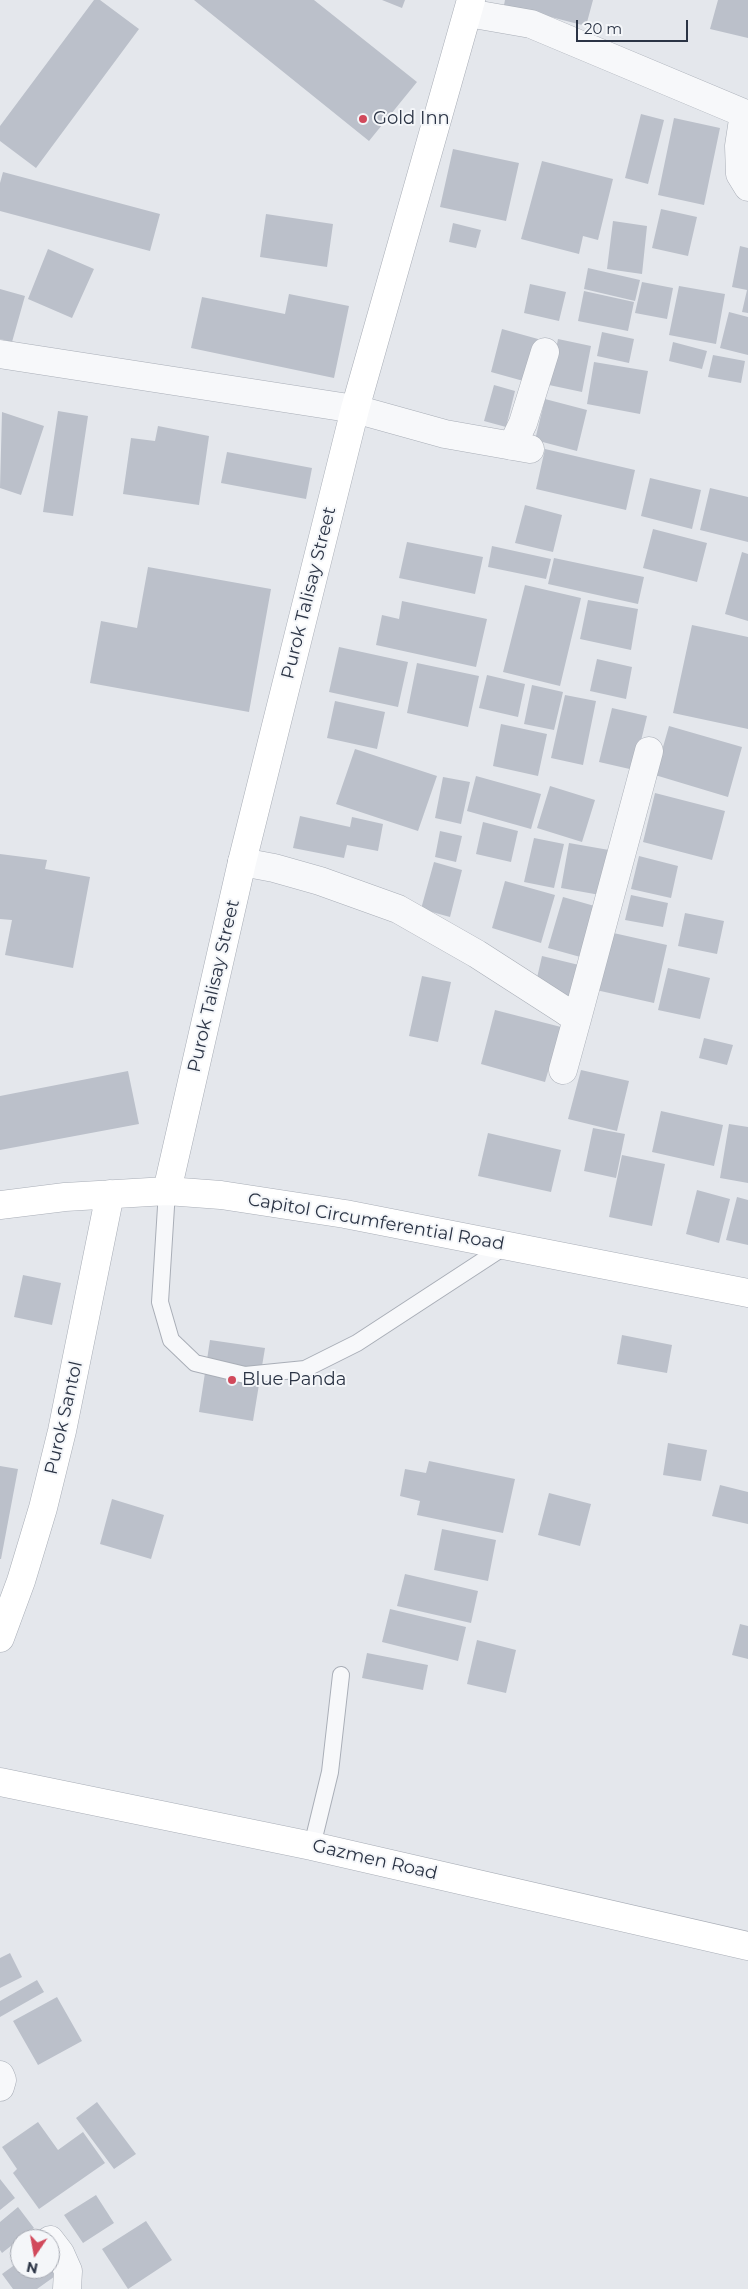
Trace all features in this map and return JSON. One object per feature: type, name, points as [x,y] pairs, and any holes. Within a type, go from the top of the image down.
[{"type":"street","points":[[469,6],[531,24],[746,114],[739,146],[740,174],[748,187]]},
{"type":"street","name":"Purok Talisay Street","points":[[167,1191],[242,862],[355,409],[469,6]]},
{"type":"street","points":[[0,354],[355,409],[445,434],[521,447],[522,423],[545,352]]},
{"type":"street","points":[[563,1070],[649,751]]},
{"type":"street","points":[[242,862],[274,868],[320,881],[398,909],[477,954],[577,1019]]},
{"type":"street","name":"Capitol Circumferential Road","points":[[0,1205],[110,1194],[167,1191],[221,1195],[286,1204],[507,1245],[748,1293]]},
{"type":"street","name":"Purok Santol","points":[[0,1638],[21,1581],[43,1508],[81,1341],[110,1194]]},
{"type":"street","name":"Gazmen Road","points":[[0,1782],[312,1846],[748,1946]]},
{"type":"street","points":[[0,2075],[2,2080],[0,2087]]},
{"type":"street","points":[[60,2253],[68,2271],[67,2289]]},
{"type":"lane","points":[[167,1191],[160,1302],[172,1340],[195,1363],[245,1374],[305,1370],[357,1343],[507,1245]]},
{"type":"lane","points":[[312,1846],[330,1772],[341,1675]]},
{"type":"building","points":[[94,0],[100,0],[139,29],[36,168],[0,141],[0,126]]},
{"type":"building","points":[[194,0],[314,0],[417,82],[369,141]]},
{"type":"building","points":[[382,0],[405,0],[402,8]]},
{"type":"building","points":[[505,0],[593,0],[586,26],[504,5]]},
{"type":"building","points":[[718,0],[748,0],[748,38],[710,29]]},
{"type":"building","points":[[641,114],[664,120],[648,184],[625,178]]},
{"type":"building","points":[[674,118],[720,128],[704,205],[658,195]]},
{"type":"building","points":[[453,149],[519,163],[506,221],[440,207]]},
{"type":"building","points":[[542,161],[613,179],[598,240],[583,236],[579,254],[521,239]]},
{"type":"building","points":[[3,172],[160,214],[150,251],[0,211],[0,183]]},
{"type":"building","points":[[661,209],[697,217],[688,256],[652,248]]},
{"type":"building","points":[[266,214],[333,224],[327,267],[260,257]]},
{"type":"building","points":[[613,221],[647,226],[642,274],[607,269]]},
{"type":"building","points":[[453,223],[481,230],[476,248],[449,242]]},
{"type":"building","points":[[740,246],[748,248],[748,313],[742,312],[747,290],[732,287]]},
{"type":"building","points":[[48,249],[94,269],[72,318],[28,299]]},
{"type":"building","points":[[588,268],[640,280],[635,301],[584,289]]},
{"type":"building","points":[[642,282],[673,288],[667,319],[635,313]]},
{"type":"building","points":[[530,284],[566,292],[559,321],[524,313]]},
{"type":"building","points":[[679,286],[725,294],[716,344],[669,335]]},
{"type":"building","points":[[0,289],[25,296],[12,342],[0,339]]},
{"type":"building","points":[[584,291],[634,302],[628,331],[578,321]]},
{"type":"building","points":[[289,294],[349,306],[334,378],[191,348],[202,297],[285,314]]},
{"type":"building","points":[[729,312],[748,317],[748,355],[720,348]]},
{"type":"building","points":[[502,329],[538,339],[527,382],[491,372]]},
{"type":"building","points":[[602,332],[634,339],[629,363],[597,356]]},
{"type":"building","points":[[558,339],[591,346],[582,392],[549,385]]},
{"type":"building","points":[[673,342],[707,351],[702,369],[669,361]]},
{"type":"building","points":[[713,355],[745,361],[741,383],[708,377]]},
{"type":"building","points":[[594,362],[648,371],[640,414],[587,404]]},
{"type":"building","points":[[494,385],[515,391],[506,427],[484,421]]},
{"type":"building","points":[[545,399],[587,410],[577,451],[535,440]]},
{"type":"building","points":[[58,411],[88,416],[73,516],[43,512]]},
{"type":"building","points":[[2,412],[44,426],[21,495],[0,488]]},
{"type":"building","points":[[158,426],[209,436],[199,505],[123,494],[131,438],[155,441]]},
{"type":"building","points":[[545,449],[635,470],[626,510],[536,489]]},
{"type":"building","points":[[227,452],[312,468],[306,499],[221,483]]},
{"type":"building","points":[[650,478],[701,490],[692,529],[641,516]]},
{"type":"building","points":[[710,488],[748,497],[748,542],[700,530]]},
{"type":"building","points":[[525,505],[562,515],[553,552],[515,543]]},
{"type":"building","points":[[653,529],[707,543],[697,582],[643,568]]},
{"type":"building","points":[[407,542],[483,557],[475,594],[399,578]]},
{"type":"building","points":[[492,546],[551,559],[546,579],[488,567]]},
{"type":"building","points":[[742,552],[748,554],[748,621],[725,614]]},
{"type":"building","points":[[554,558],[644,577],[638,604],[548,584]]},
{"type":"building","points":[[148,567],[271,589],[249,712],[90,683],[101,621],[137,628]]},
{"type":"building","points":[[525,585],[581,598],[560,686],[503,672]]},
{"type":"building","points":[[588,600],[638,609],[631,650],[580,639]]},
{"type":"building","points":[[402,601],[487,619],[476,667],[376,645],[382,615],[399,619]]},
{"type":"building","points":[[692,625],[748,637],[748,729],[673,713]]},
{"type":"building","points":[[339,647],[408,662],[398,707],[329,692]]},
{"type":"building","points":[[597,659],[632,667],[626,699],[590,691]]},
{"type":"building","points":[[417,663],[479,676],[468,727],[407,713]]},
{"type":"building","points":[[487,675],[525,684],[518,717],[479,708]]},
{"type":"building","points":[[532,685],[563,692],[554,730],[524,724]]},
{"type":"building","points":[[565,695],[596,701],[583,765],[551,758]]},
{"type":"building","points":[[335,701],[385,712],[377,749],[327,738]]},
{"type":"building","points":[[612,708],[647,716],[634,770],[599,762]]},
{"type":"building","points":[[501,724],[547,734],[538,776],[493,766]]},
{"type":"building","points":[[669,726],[742,747],[728,797],[655,775]]},
{"type":"building","points":[[355,749],[437,776],[418,831],[336,804]]},
{"type":"building","points":[[476,776],[541,794],[531,829],[467,811]]},
{"type":"building","points":[[443,777],[470,782],[461,824],[435,818]]},
{"type":"building","points":[[550,786],[595,800],[582,842],[537,828]]},
{"type":"building","points":[[655,793],[725,811],[712,860],[643,842]]},
{"type":"building","points":[[300,816],[350,827],[352,817],[383,824],[378,851],[347,845],[344,858],[293,848]]},
{"type":"building","points":[[483,822],[518,831],[511,862],[476,854]]},
{"type":"building","points":[[440,831],[462,836],[456,862],[435,857]]},
{"type":"building","points":[[534,838],[564,844],[554,888],[524,882]]},
{"type":"building","points":[[569,843],[609,850],[600,895],[561,888]]},
{"type":"building","points":[[0,854],[47,860],[45,869],[90,877],[73,968],[5,955],[12,920],[0,919]]},
{"type":"building","points":[[639,856],[678,866],[671,898],[631,889]]},
{"type":"building","points":[[434,862],[462,870],[450,917],[421,909]]},
{"type":"building","points":[[505,881],[555,895],[541,943],[492,928]]},
{"type":"building","points":[[631,895],[668,903],[663,927],[625,920]]},
{"type":"building","points":[[563,897],[598,907],[584,958],[548,948]]},
{"type":"building","points":[[685,913],[724,921],[717,954],[678,946]]},
{"type":"building","points":[[609,932],[667,945],[654,1003],[596,990]]},
{"type":"building","points":[[542,956],[579,965],[571,999],[534,991]]},
{"type":"building","points":[[668,968],[710,978],[700,1019],[658,1010]]},
{"type":"building","points":[[422,976],[451,982],[438,1042],[409,1036]]},
{"type":"building","points":[[495,1010],[561,1027],[545,1082],[481,1064]]},
{"type":"building","points":[[704,1038],[733,1045],[727,1065],[699,1058]]},
{"type":"building","points":[[581,1070],[629,1081],[617,1131],[568,1119]]},
{"type":"building","points":[[128,1071],[139,1124],[0,1150],[0,1096]]},
{"type":"building","points":[[661,1111],[723,1125],[714,1166],[652,1152]]},
{"type":"building","points":[[729,1124],[748,1127],[748,1183],[720,1178]]},
{"type":"building","points":[[593,1128],[625,1134],[616,1178],[584,1171]]},
{"type":"building","points":[[488,1133],[561,1150],[551,1192],[478,1176]]},
{"type":"building","points":[[622,1155],[665,1164],[652,1226],[609,1217]]},
{"type":"building","points":[[697,1190],[730,1199],[719,1243],[686,1234]]},
{"type":"building","points":[[737,1197],[748,1200],[748,1245],[726,1240]]},
{"type":"building","points":[[23,1275],[61,1283],[52,1325],[14,1317]]},
{"type":"building","points":[[622,1335],[672,1345],[667,1373],[617,1364]]},
{"type":"building","name":"Blue Panda","points":[[210,1340],[265,1348],[253,1421],[199,1412]]},
{"type":"building","points":[[668,1443],[707,1450],[701,1481],[663,1475]]},
{"type":"building","points":[[429,1461],[515,1479],[503,1533],[417,1515],[420,1501],[400,1496],[405,1469],[426,1473]]},
{"type":"building","points":[[0,1466],[18,1469],[1,1559],[0,1559]]},
{"type":"building","points":[[720,1485],[748,1492],[748,1524],[712,1516]]},
{"type":"building","points":[[549,1493],[591,1504],[580,1546],[538,1535]]},
{"type":"building","points":[[112,1499],[164,1515],[151,1559],[100,1544]]},
{"type":"building","points":[[442,1529],[496,1540],[488,1581],[434,1570]]},
{"type":"building","points":[[405,1574],[478,1591],[471,1623],[397,1606]]},
{"type":"building","points":[[390,1609],[466,1627],[458,1661],[382,1642]]},
{"type":"building","points":[[740,1624],[748,1626],[748,1659],[732,1655]]},
{"type":"building","points":[[477,1640],[516,1650],[506,1693],[467,1684]]},
{"type":"building","points":[[367,1653],[428,1665],[423,1690],[362,1678]]},
{"type":"building","points":[[10,1953],[22,1977],[0,1988],[0,1958]]},
{"type":"building","points":[[37,1980],[44,1992],[0,2017],[0,2001]]},
{"type":"building","points":[[57,1997],[82,2041],[38,2065],[13,2021]]},
{"type":"building","points":[[97,2102],[136,2154],[114,2169],[76,2118]]},
{"type":"building","points":[[38,2122],[58,2150],[83,2132],[105,2163],[39,2209],[13,2173],[17,2169],[2,2147]]},
{"type":"building","points":[[0,2179],[15,2198],[0,2210]]},
{"type":"building","points":[[96,2195],[114,2223],[83,2243],[64,2215]]},
{"type":"building","points":[[18,2207],[34,2228],[10,2229],[10,2247],[2,2253],[0,2250],[0,2222]]},
{"type":"building","points":[[146,2221],[172,2260],[128,2289],[102,2249]]},
{"type":"building","points":[[60,2262],[65,2269],[60,2273]]},
{"type":"building","points":[[10,2268],[10,2279],[51,2279],[37,2289],[13,2289],[2,2274]]},
{"type":"place","name":"Gold Inn","points":[[363,119]]},
{"type":"place","name":"Blue Panda","points":[[232,1380]]}]
